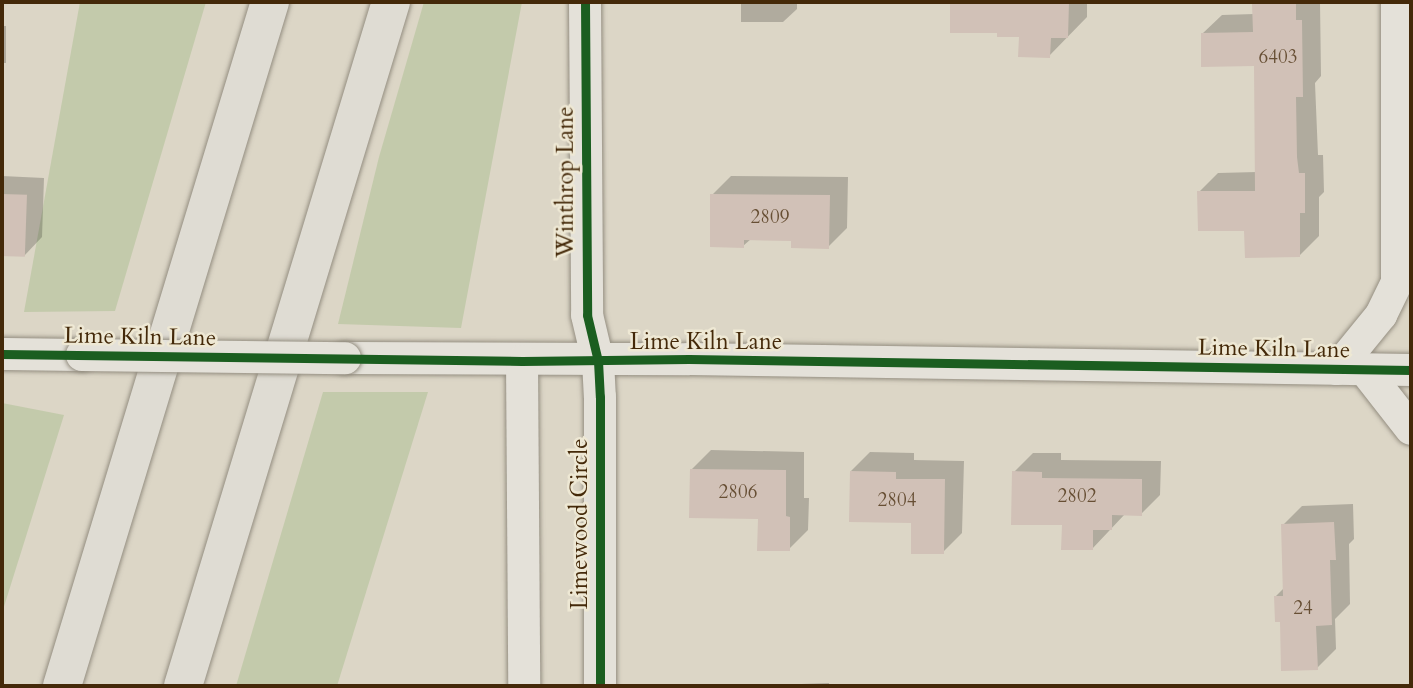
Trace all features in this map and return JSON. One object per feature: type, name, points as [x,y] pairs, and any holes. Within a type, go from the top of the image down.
[{"type":"highway","points":[[62,686],[270,2]]},
{"type":"highway","points":[[183,686],[391,2]]},
{"type":"street","name":"Winthrop Lane","points":[[585,2],[587,315],[598,361]]},
{"type":"street","points":[[1397,2],[1397,282],[1351,369],[1411,429]]},
{"type":"street","points":[[1397,282],[1411,310]]},
{"type":"street","name":"Lime Kiln Lane","points":[[2,354],[522,361],[689,359],[1411,370]]},
{"type":"street","points":[[522,361],[524,686]]},
{"type":"street","name":"Limewood Circle","points":[[598,361],[600,686]]},
{"type":"green space","points":[[80,2],[206,2],[115,311],[24,312]]},
{"type":"green space","points":[[424,2],[522,2],[461,328],[338,324],[379,157]]},
{"type":"green space","points":[[323,392],[428,392],[337,686],[236,686]]},
{"type":"green space","points":[[2,403],[64,415],[2,613]]},
{"type":"building","points":[[950,2],[1069,2],[1068,38],[1051,38],[1050,58],[1018,57],[1019,37],[997,37],[997,33],[950,33]]},
{"type":"building","points":[[1252,4],[1296,4],[1296,20],[1302,20],[1303,97],[1296,97],[1297,157],[1299,173],[1305,173],[1305,213],[1300,213],[1300,257],[1245,258],[1244,231],[1198,231],[1197,191],[1255,191],[1254,66],[1201,67],[1201,33],[1253,32]]},
{"type":"building","points":[[2,194],[27,195],[25,257],[2,256]]},
{"type":"building","points":[[710,194],[830,195],[829,249],[791,248],[791,241],[744,240],[744,248],[710,247]]},
{"type":"building","points":[[690,469],[786,470],[786,516],[790,517],[790,551],[757,551],[758,519],[689,518]]},
{"type":"building","points":[[850,471],[896,472],[896,479],[945,479],[944,554],[911,554],[911,523],[849,522]]},
{"type":"building","points":[[1012,471],[1042,472],[1042,478],[1142,479],[1142,516],[1112,515],[1112,530],[1093,530],[1093,550],[1061,550],[1062,525],[1011,525]]},
{"type":"building","points":[[1334,522],[1336,560],[1330,560],[1332,625],[1316,626],[1318,670],[1281,671],[1280,622],[1275,622],[1274,596],[1283,596],[1281,524]]},
{"type":"cycle path","points":[[585,2],[587,315],[598,361],[600,397],[600,686]]},
{"type":"cycle path","points":[[2,354],[522,361],[689,359],[1411,370]]}]
